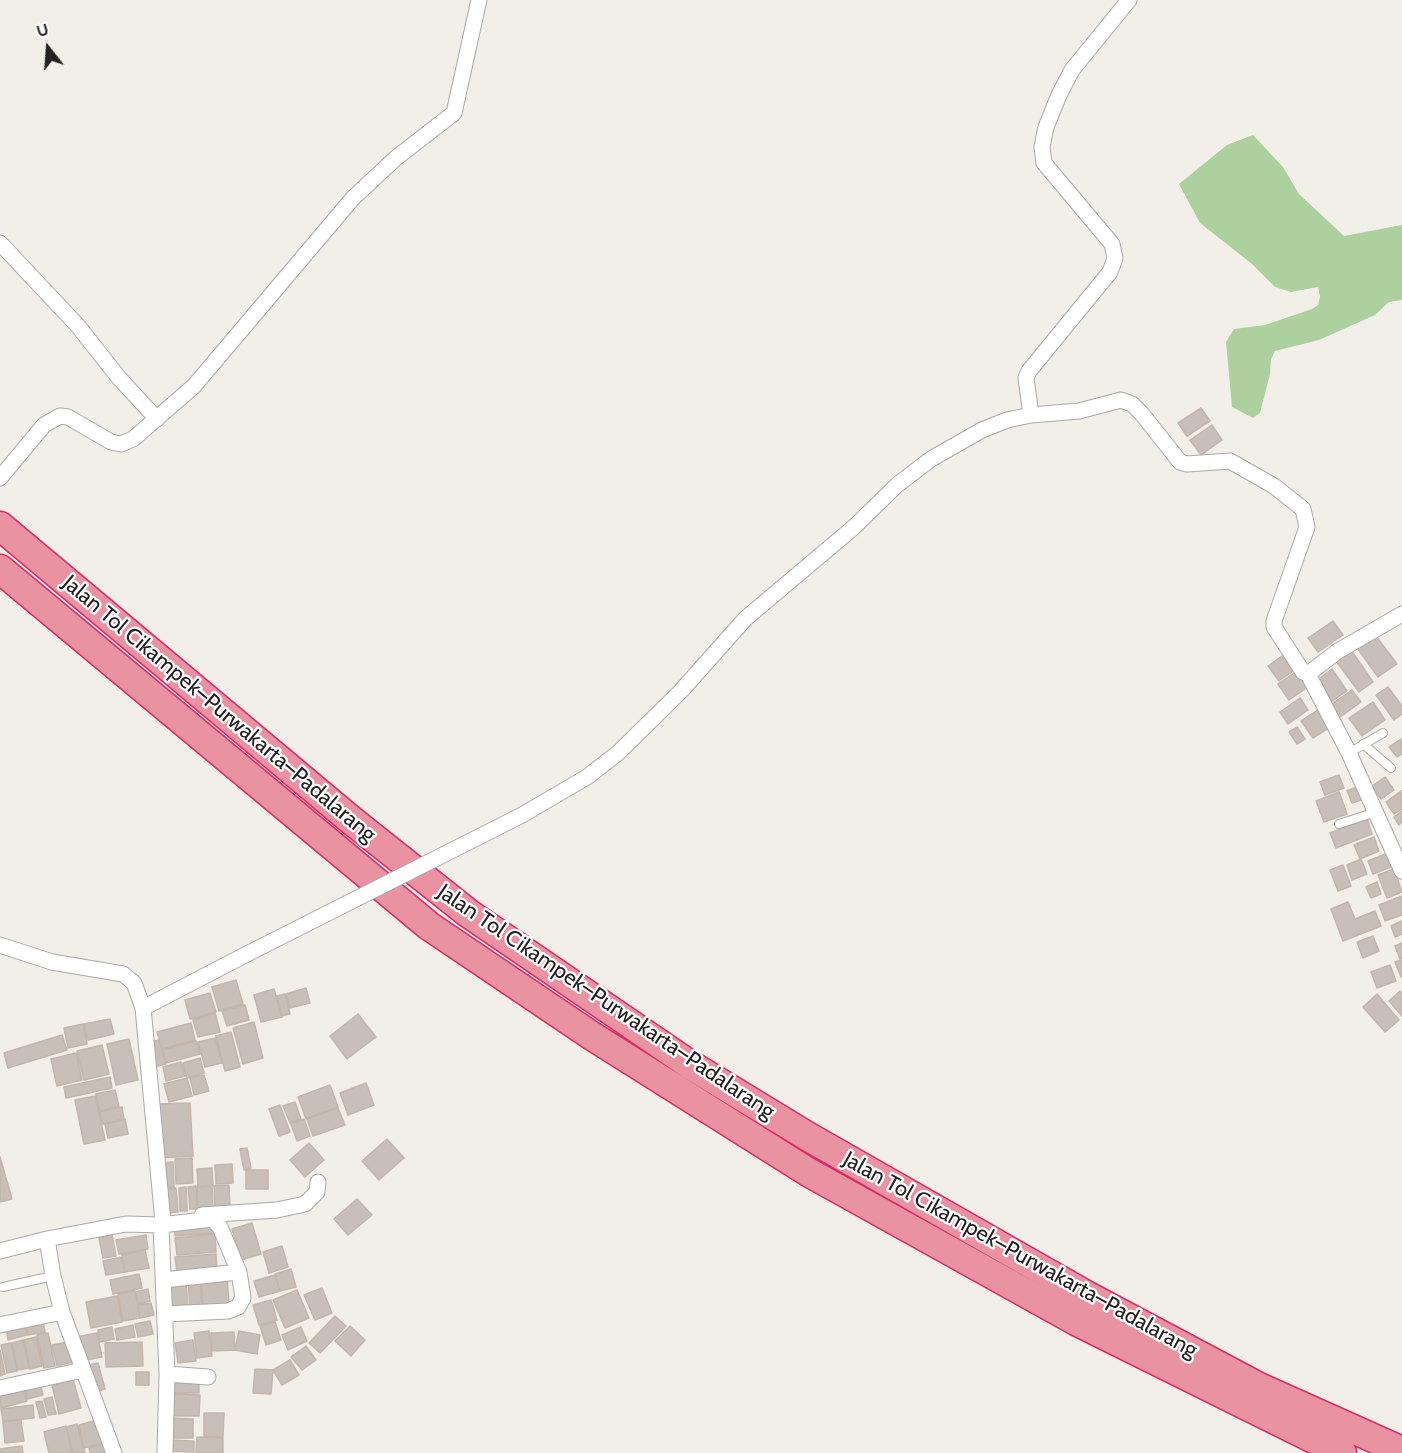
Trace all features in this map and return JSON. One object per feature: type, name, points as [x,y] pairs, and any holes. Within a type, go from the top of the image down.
[{"type":"highway","name":"Jalan Tol Cikampek–Purwakarta–Padalarang","points":[[0,525],[9,559],[429,926],[592,1036],[808,1172],[1076,1321],[1342,1453]]},
{"type":"highway","name":"Jalan Tol Cikampek–Purwakarta–Padalarang","points":[[9,559],[351,820],[468,913],[689,1064],[807,1136],[1086,1295],[1259,1387],[1402,1451]]},
{"type":"street","points":[[0,478],[44,425],[60,416],[68,417],[111,442],[121,444],[133,439],[194,386],[354,198],[396,158],[454,113],[479,0]]},
{"type":"street","points":[[1030,415],[1026,378],[1029,371],[1110,272],[1116,258],[1112,244],[1044,163],[1042,147],[1046,127],[1072,70],[1130,0]]},
{"type":"street","points":[[0,243],[78,326],[119,378],[156,419]]},
{"type":"street","points":[[143,1008],[522,815],[587,777],[618,753],[681,690],[745,619],[854,527],[897,485],[952,446],[990,427],[1030,415],[1079,411],[1110,401],[1126,401],[1142,414],[1180,462],[1187,464],[1230,461],[1274,486],[1303,509],[1307,526],[1274,621],[1282,642],[1303,672],[1308,675],[1349,753],[1402,871]]},
{"type":"street","points":[[1308,675],[1338,651],[1402,614]]},
{"type":"street","points":[[0,945],[52,962],[123,974],[134,983],[143,1008],[162,1223],[166,1374],[165,1453]]},
{"type":"street","points":[[162,1223],[222,1212],[278,1210],[305,1204],[317,1192],[318,1182]]},
{"type":"street","points":[[0,1251],[47,1239],[126,1224],[213,1219],[220,1227],[238,1272],[243,1298],[237,1307],[228,1311],[165,1314]]},
{"type":"street","points":[[47,1239],[52,1276],[62,1312],[114,1453]]},
{"type":"street","points":[[163,1280],[238,1272]]},
{"type":"street","points":[[0,1325],[62,1312]]},
{"type":"street","points":[[0,1388],[83,1370]]},
{"type":"street","points":[[166,1374],[208,1377]]},
{"type":"lane","points":[[1349,753],[1383,733]]},
{"type":"lane","points":[[1363,744],[1391,768]]},
{"type":"lane","points":[[1339,824],[1376,812]]},
{"type":"lane","points":[[3,1287],[52,1276]]},
{"type":"green space","points":[[1253,135],[1283,167],[1299,194],[1344,236],[1402,225],[1402,300],[1389,302],[1375,315],[1319,340],[1275,351],[1271,359],[1270,374],[1260,413],[1253,418],[1232,407],[1226,342],[1234,329],[1265,325],[1312,309],[1318,305],[1320,297],[1318,287],[1291,292],[1275,287],[1252,264],[1200,223],[1179,184],[1227,145]]},
{"type":"building","points":[[1201,408],[1210,421],[1187,436],[1178,423]]},
{"type":"building","points":[[1212,425],[1222,440],[1201,455],[1190,440]]},
{"type":"building","points":[[1333,621],[1343,635],[1318,652],[1308,638]]},
{"type":"building","points":[[1376,636],[1397,664],[1378,677],[1358,649]]},
{"type":"building","points":[[1351,650],[1373,682],[1359,692],[1336,661]]},
{"type":"building","points":[[1282,656],[1293,671],[1279,681],[1268,666]]},
{"type":"building","points":[[1332,669],[1347,691],[1331,702],[1316,681]]},
{"type":"building","points":[[1297,671],[1308,687],[1289,700],[1278,684]]},
{"type":"building","points":[[1388,687],[1402,706],[1402,714],[1394,720],[1376,695]]},
{"type":"building","points":[[1352,690],[1361,702],[1336,720],[1327,707]]},
{"type":"building","points":[[1300,698],[1308,710],[1288,724],[1280,712]]},
{"type":"building","points":[[1373,702],[1385,720],[1362,736],[1349,718]]},
{"type":"building","points":[[1318,710],[1330,727],[1313,738],[1301,721]]},
{"type":"building","points":[[1297,727],[1305,739],[1297,744],[1289,732]]},
{"type":"building","points":[[1401,739],[1402,754],[1397,757],[1389,747]]},
{"type":"building","points":[[1339,775],[1344,788],[1325,795],[1320,782]]},
{"type":"building","points":[[1385,777],[1394,790],[1381,799],[1372,786]]},
{"type":"building","points":[[1359,786],[1364,799],[1352,803],[1347,791]]},
{"type":"building","points":[[1401,791],[1402,809],[1394,814],[1386,802]]},
{"type":"building","points":[[1339,792],[1347,814],[1324,822],[1316,801]]},
{"type":"building","points":[[1402,811],[1402,822],[1399,825],[1394,817]]},
{"type":"building","points":[[1367,819],[1372,834],[1336,848],[1330,833]]},
{"type":"building","points":[[1374,837],[1379,851],[1360,859],[1354,845]]},
{"type":"building","points":[[1388,853],[1393,866],[1373,874],[1368,861]]},
{"type":"building","points":[[1361,859],[1367,874],[1352,880],[1347,865]]},
{"type":"building","points":[[1343,865],[1351,886],[1338,891],[1330,870]]},
{"type":"building","points":[[1394,869],[1402,892],[1387,898],[1378,875]]},
{"type":"building","points":[[1377,882],[1381,894],[1371,898],[1366,887]]},
{"type":"building","points":[[1402,896],[1402,915],[1385,921],[1379,905]]},
{"type":"building","points":[[1348,902],[1355,919],[1375,911],[1381,926],[1343,941],[1331,909]]},
{"type":"building","points":[[1402,921],[1402,934],[1395,937],[1391,926]]},
{"type":"building","points":[[1373,936],[1379,951],[1363,958],[1357,942]]},
{"type":"building","points":[[1402,943],[1402,958],[1400,959],[1395,946]]},
{"type":"building","points":[[1402,960],[1402,976],[1401,977],[1395,962]]},
{"type":"building","points":[[1390,965],[1396,981],[1377,988],[1371,972]]},
{"type":"building","points":[[236,980],[243,1004],[219,1011],[212,987]]},
{"type":"building","points":[[306,988],[310,1003],[290,1008],[286,994]]},
{"type":"building","points":[[274,989],[282,1017],[261,1022],[254,995]]},
{"type":"building","points":[[1400,991],[1402,993],[1402,1016],[1389,1001]]},
{"type":"building","points":[[210,993],[216,1012],[190,1019],[185,1000]]},
{"type":"building","points":[[285,994],[290,1014],[282,1016],[277,996]]},
{"type":"building","points":[[1377,994],[1399,1020],[1385,1032],[1363,1007]]},
{"type":"building","points":[[245,1005],[249,1020],[227,1026],[222,1011]]},
{"type":"building","points":[[215,1013],[220,1032],[198,1037],[193,1020]]},
{"type":"building","points":[[358,1014],[376,1037],[347,1059],[330,1036]]},
{"type":"building","points":[[110,1019],[114,1034],[88,1040],[84,1024]]},
{"type":"building","points":[[254,1022],[263,1058],[243,1064],[233,1028]]},
{"type":"building","points":[[191,1023],[195,1040],[162,1049],[157,1032]]},
{"type":"building","points":[[83,1024],[87,1044],[68,1048],[64,1028]]},
{"type":"building","points":[[231,1032],[240,1067],[225,1071],[216,1036]]},
{"type":"building","points":[[62,1035],[67,1050],[8,1068],[4,1053]]},
{"type":"building","points":[[215,1038],[222,1063],[205,1067],[198,1042]]},
{"type":"building","points":[[129,1039],[138,1080],[116,1085],[107,1044]]},
{"type":"building","points":[[159,1040],[166,1064],[154,1067],[147,1043]]},
{"type":"building","points":[[196,1041],[200,1054],[166,1063],[162,1050]]},
{"type":"building","points":[[102,1045],[109,1074],[84,1080],[77,1051]]},
{"type":"building","points":[[76,1053],[82,1080],[57,1086],[51,1059]]},
{"type":"building","points":[[200,1058],[204,1073],[187,1078],[183,1063]]},
{"type":"building","points":[[181,1062],[185,1076],[166,1081],[163,1067]]},
{"type":"building","points":[[204,1075],[209,1091],[194,1095],[190,1078]]},
{"type":"building","points":[[110,1077],[112,1088],[66,1098],[64,1087]]},
{"type":"building","points":[[187,1078],[192,1096],[169,1102],[164,1084]]},
{"type":"building","points":[[366,1083],[374,1105],[348,1115],[340,1093]]},
{"type":"building","points":[[330,1085],[338,1107],[306,1119],[298,1097]]},
{"type":"building","points":[[115,1090],[119,1106],[100,1111],[96,1094]]},
{"type":"building","points":[[95,1096],[105,1140],[84,1144],[75,1100]]},
{"type":"building","points":[[295,1102],[301,1119],[290,1123],[283,1106]]},
{"type":"building","points":[[190,1103],[193,1156],[158,1158],[156,1104]]},
{"type":"building","points":[[280,1105],[290,1132],[279,1136],[269,1109]]},
{"type":"building","points":[[122,1107],[124,1119],[103,1124],[100,1112]]},
{"type":"building","points":[[338,1108],[345,1125],[313,1136],[307,1119]]},
{"type":"building","points":[[125,1119],[128,1134],[108,1138],[105,1124]]},
{"type":"building","points":[[304,1119],[310,1136],[297,1141],[291,1124]]},
{"type":"building","points":[[387,1139],[404,1158],[379,1180],[362,1161]]},
{"type":"building","points":[[309,1143],[324,1160],[305,1177],[290,1160]]},
{"type":"building","points":[[247,1148],[251,1168],[244,1170],[240,1149]]},
{"type":"building","points":[[0,1157],[12,1199],[0,1202]]},
{"type":"building","points":[[192,1158],[193,1183],[176,1184],[175,1159]]},
{"type":"building","points":[[173,1162],[174,1187],[163,1187],[162,1163]]},
{"type":"building","points":[[232,1164],[233,1183],[216,1184],[215,1165]]},
{"type":"building","points":[[212,1168],[213,1186],[198,1187],[197,1169]]},
{"type":"building","points":[[246,1170],[268,1170],[268,1189],[246,1189]]},
{"type":"building","points":[[229,1185],[230,1208],[215,1209],[214,1186]]},
{"type":"building","points":[[196,1186],[197,1209],[190,1209],[188,1187]]},
{"type":"building","points":[[212,1186],[213,1208],[198,1209],[197,1187]]},
{"type":"building","points":[[186,1187],[187,1211],[180,1211],[179,1188]]},
{"type":"building","points":[[176,1188],[178,1212],[165,1213],[164,1189]]},
{"type":"building","points":[[357,1199],[372,1215],[348,1235],[334,1219]]},
{"type":"building","points":[[213,1221],[213,1233],[175,1236],[174,1225]]},
{"type":"building","points":[[252,1223],[261,1254],[241,1260],[232,1229]]},
{"type":"building","points":[[215,1234],[216,1252],[177,1255],[175,1238]]},
{"type":"building","points":[[112,1235],[116,1256],[103,1258],[99,1238]]},
{"type":"building","points":[[146,1235],[148,1249],[119,1254],[116,1240]]},
{"type":"building","points":[[282,1246],[288,1267],[269,1273],[263,1252]]},
{"type":"building","points":[[145,1250],[149,1268],[125,1272],[122,1255]]},
{"type":"building","points":[[216,1254],[217,1270],[177,1273],[175,1257]]},
{"type":"building","points":[[122,1257],[125,1272],[106,1275],[103,1261]]},
{"type":"building","points":[[291,1269],[296,1287],[280,1291],[275,1274]]},
{"type":"building","points":[[139,1274],[142,1288],[113,1294],[110,1280]]},
{"type":"building","points":[[227,1275],[229,1304],[203,1306],[200,1277]]},
{"type":"building","points":[[275,1275],[280,1291],[259,1297],[254,1281]]},
{"type":"building","points":[[200,1278],[202,1306],[190,1307],[188,1279]]},
{"type":"building","points":[[186,1279],[188,1309],[168,1311],[165,1281]]},
{"type":"building","points":[[322,1288],[332,1313],[315,1320],[304,1295]]},
{"type":"building","points":[[148,1289],[150,1301],[138,1304],[136,1292]]},
{"type":"building","points":[[297,1290],[309,1318],[285,1328],[273,1300]]},
{"type":"building","points":[[135,1291],[140,1318],[123,1321],[118,1294]]},
{"type":"building","points":[[117,1296],[122,1322],[91,1328],[86,1302]]},
{"type":"building","points":[[271,1300],[277,1320],[259,1325],[253,1305]]},
{"type":"building","points":[[151,1303],[154,1315],[140,1318],[138,1305]]},
{"type":"building","points":[[335,1316],[346,1326],[320,1353],[309,1343]]},
{"type":"building","points":[[43,1320],[45,1332],[28,1335],[26,1324]]},
{"type":"building","points":[[150,1321],[153,1334],[138,1337],[135,1324]]},
{"type":"building","points":[[275,1322],[281,1340],[266,1345],[260,1326]]},
{"type":"building","points":[[25,1324],[27,1335],[8,1340],[6,1328]]},
{"type":"building","points":[[133,1325],[135,1337],[117,1340],[115,1329]]},
{"type":"building","points":[[350,1326],[365,1340],[351,1356],[335,1341]]},
{"type":"building","points":[[112,1327],[114,1339],[100,1342],[98,1330]]},
{"type":"building","points":[[301,1327],[307,1341],[288,1350],[282,1335]]},
{"type":"building","points":[[209,1331],[212,1356],[197,1358],[194,1333]]},
{"type":"building","points":[[239,1331],[260,1335],[257,1354],[235,1350]]},
{"type":"building","points":[[234,1332],[235,1350],[212,1351],[211,1333]]},
{"type":"building","points":[[48,1333],[55,1366],[44,1368],[37,1335]]},
{"type":"building","points":[[97,1333],[102,1357],[81,1361],[76,1337]]},
{"type":"building","points":[[36,1337],[42,1366],[30,1369],[24,1340]]},
{"type":"building","points":[[23,1340],[29,1368],[18,1370],[12,1343]]},
{"type":"building","points":[[193,1340],[196,1361],[178,1363],[175,1343]]},
{"type":"building","points":[[68,1342],[73,1362],[57,1366],[52,1345]]},
{"type":"building","points":[[142,1342],[143,1366],[106,1367],[105,1343]]},
{"type":"building","points":[[11,1343],[17,1371],[7,1373],[1,1345]]},
{"type":"building","points":[[306,1346],[316,1360],[302,1370],[291,1357]]},
{"type":"building","points":[[0,1350],[5,1374],[0,1376]]},
{"type":"building","points":[[290,1360],[299,1375],[282,1385],[273,1370]]},
{"type":"building","points":[[98,1363],[105,1389],[93,1393],[85,1366]]},
{"type":"building","points":[[255,1369],[273,1370],[271,1394],[253,1393]]},
{"type":"building","points":[[136,1372],[149,1372],[149,1385],[136,1385]]},
{"type":"building","points":[[73,1379],[81,1408],[59,1414],[52,1385]]},
{"type":"building","points":[[170,1381],[199,1382],[199,1393],[170,1393]]},
{"type":"building","points":[[40,1382],[43,1395],[27,1399],[24,1386]]},
{"type":"building","points":[[22,1385],[27,1401],[1,1408],[0,1391]]},
{"type":"building","points":[[170,1394],[200,1395],[199,1416],[169,1416]]},
{"type":"building","points":[[52,1397],[56,1414],[48,1415],[44,1399]]},
{"type":"building","points":[[42,1401],[46,1417],[40,1418],[36,1402]]},
{"type":"building","points":[[33,1405],[34,1418],[3,1421],[1,1409]]},
{"type":"building","points":[[204,1413],[224,1413],[223,1437],[204,1436]]},
{"type":"building","points":[[168,1418],[193,1419],[193,1438],[168,1438]]},
{"type":"building","points":[[21,1420],[24,1441],[5,1443],[3,1422]]},
{"type":"building","points":[[97,1420],[103,1443],[84,1448],[79,1425]]},
{"type":"building","points":[[77,1424],[85,1453],[73,1453],[66,1427]]},
{"type":"building","points":[[66,1426],[72,1453],[49,1453],[44,1432]]},
{"type":"building","points":[[197,1437],[223,1438],[223,1453],[196,1453]]},
{"type":"building","points":[[169,1440],[194,1441],[194,1452],[168,1451]]},
{"type":"building","points":[[104,1444],[106,1453],[90,1453],[89,1448]]},
{"type":"building","points":[[22,1446],[23,1453],[0,1453],[0,1449]]}]
